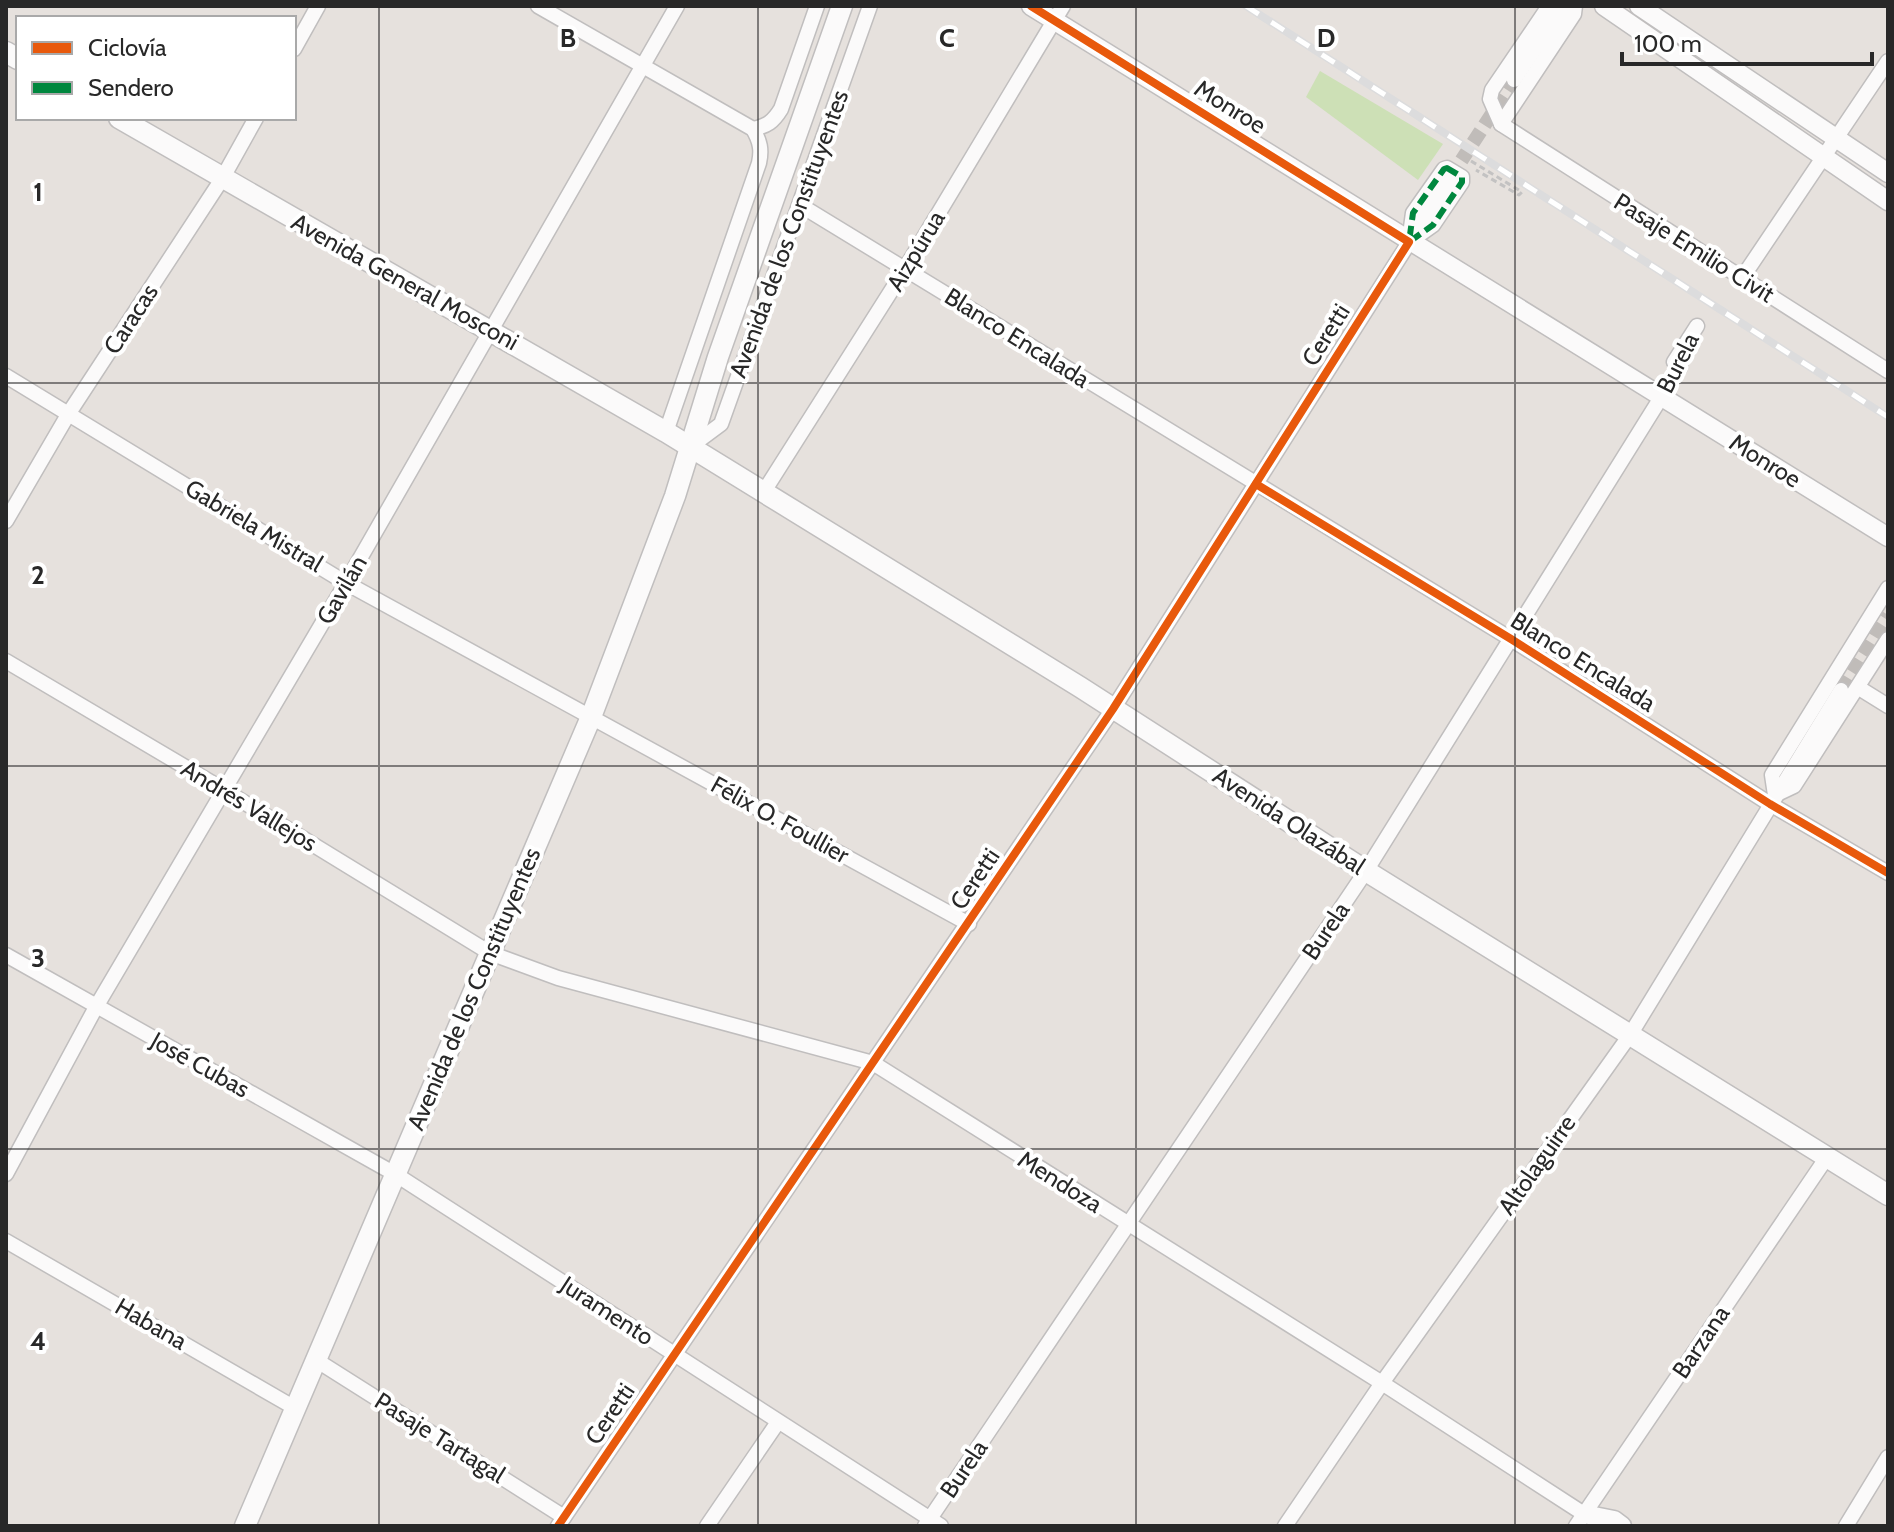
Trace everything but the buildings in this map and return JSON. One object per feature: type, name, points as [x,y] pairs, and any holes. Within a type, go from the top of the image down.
[{"type":"main road","name":"Avenida de los Constituyentes","points":[[245,1526],[591,717],[675,496],[718,357],[842,6]]},
{"type":"main road","name":"Avenida General Mosconi","points":[[122,120],[689,447]]},
{"type":"main road","name":"Avenida Olazábal","points":[[689,447],[1887,1193]]},
{"type":"street","points":[[296,45],[318,6]]},
{"type":"street","points":[[538,6],[753,129],[766,127],[781,109],[817,6]]},
{"type":"street","name":"Gavilán","points":[[6,1174],[96,1007],[346,583],[677,6]]},
{"type":"street","name":"Avenida de los Constituyentes","points":[[689,447],[721,424],[870,6]]},
{"type":"street","name":"Monroe","points":[[1031,6],[1058,13],[1409,242],[1888,537]]},
{"type":"street","points":[[1549,6],[1492,90],[1490,99],[1501,124],[1574,14],[1575,6]]},
{"type":"street","points":[[1514,80],[1564,6]]},
{"type":"street","points":[[1604,6],[1888,201]]},
{"type":"street","points":[[1639,6],[1888,173]]},
{"type":"street","name":"Aizpúrua","points":[[763,493],[905,269],[1058,13]]},
{"type":"street","points":[[1742,278],[1888,61]]},
{"type":"street","name":"Caracas","points":[[6,521],[69,413],[222,179],[255,120]]},
{"type":"street","name":"Pasaje Emilio Civit","points":[[1501,124],[1888,371]]},
{"type":"street","name":"Avenida de los Constituyentes","points":[[666,432],[759,163],[759,139],[753,129]]},
{"type":"street","name":"Ceretti","points":[[561,1521],[1113,709],[1409,242],[1433,225],[1462,182],[1447,168],[1413,213],[1409,242]]},
{"type":"street","name":"Blanco Encalada","points":[[800,205],[1888,873]]},
{"type":"street","name":"Burela","points":[[932,1524],[1366,871],[1680,367],[1674,362],[1697,326]]},
{"type":"street","name":"Gabriela Mistral","points":[[6,376],[346,583],[591,717]]},
{"type":"street","name":"Altolaguirre","points":[[1772,799],[1772,775],[1888,588]]},
{"type":"street","name":"Altolaguirre","points":[[1772,799],[1794,786],[1888,639]]},
{"type":"street","name":"Andrés Vallejos","points":[[6,661],[490,953]]},
{"type":"street","points":[[1859,688],[1888,706]]},
{"type":"street","name":"Altolaguirre","points":[[1285,1526],[1382,1383],[1630,1035],[1841,690]]},
{"type":"street","name":"Félix O. Foullier","points":[[591,717],[969,924]]},
{"type":"street","name":"Mendoza","points":[[490,953],[558,978],[873,1063],[1382,1383],[1585,1522]]},
{"type":"street","name":"José Cubas","points":[[6,955],[395,1174]]},
{"type":"street","name":"Barzana","points":[[1585,1522],[1827,1157]]},
{"type":"street","name":"Juramento","points":[[395,1174],[932,1524]]},
{"type":"street","name":"Habana","points":[[6,1241],[295,1408]]},
{"type":"street","name":"Pasaje Tartagal","points":[[316,1360],[561,1521]]},
{"type":"street","points":[[707,1526],[778,1422]]},
{"type":"street","points":[[1846,1526],[1888,1457]]},
{"type":"street","points":[[1585,1522],[1614,1520],[1622,1526]]},
{"type":"path","points":[[1456,177],[1477,169],[1519,195],[1522,192],[1471,161]]},
{"type":"green space","points":[[1320,71],[1443,144],[1418,180],[1306,97]]},
{"type":"tunnel","points":[[1450,178],[1514,80]]},
{"type":"tunnel","points":[[1841,690],[1888,615]]},
{"type":"railway","points":[[1246,6],[1888,417]]},
{"type":"marked path","points":[[1447,168],[1462,177],[1462,182],[1433,225],[1409,242],[1413,213],[1447,168]]},
{"type":"cycle path","points":[[558,1526],[1113,709],[1409,242],[1031,6]]},
{"type":"cycle path","points":[[1256,484],[1511,639],[1770,804],[1888,873]]}]
